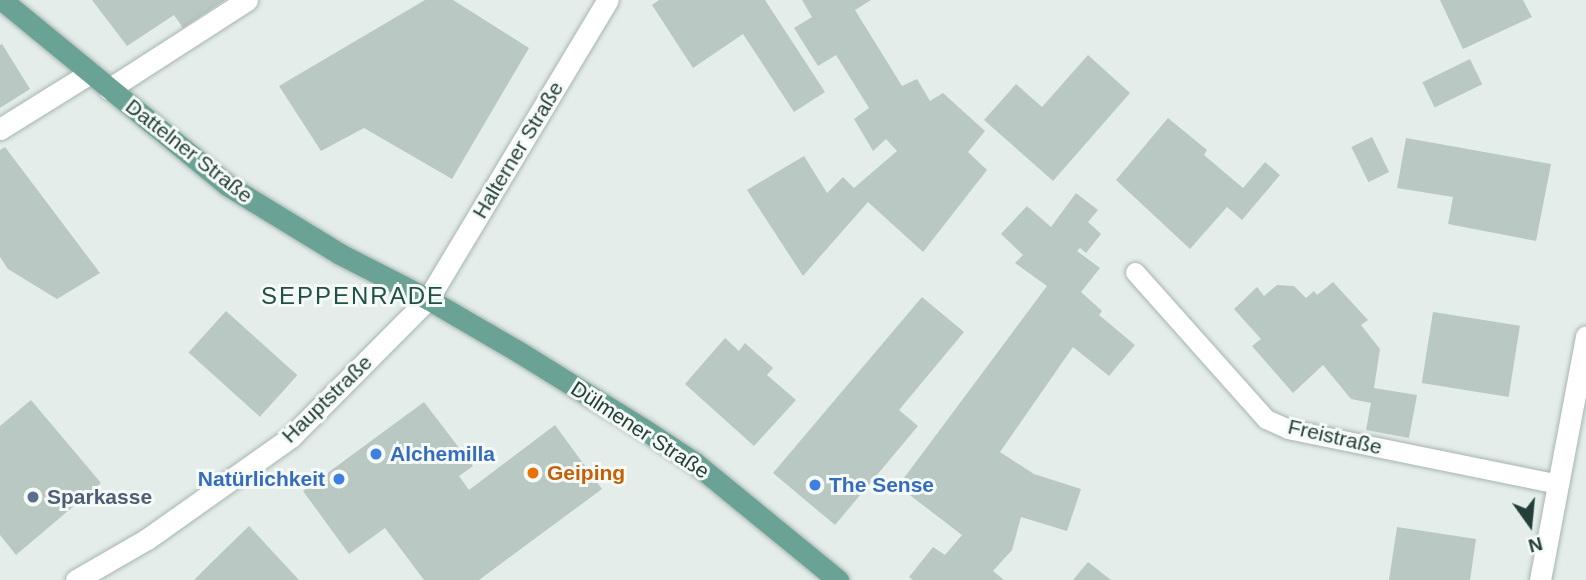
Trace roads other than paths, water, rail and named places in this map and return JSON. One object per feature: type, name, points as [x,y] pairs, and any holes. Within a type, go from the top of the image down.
[{"type":"main road","name":"Dattelner Straße","points":[[2,0],[227,185],[340,254],[428,299]]},
{"type":"main road","name":"Dülmener Straße","points":[[428,299],[519,352],[695,463],[838,580]]},
{"type":"street","points":[[109,89],[247,0]]},
{"type":"street","name":"Halterner Straße","points":[[428,299],[608,0]]},
{"type":"street","points":[[0,129],[90,74]]},
{"type":"street","name":"Hauptstraße","points":[[76,580],[147,540],[291,437],[428,299]]},
{"type":"street","points":[[1539,580],[1586,336]]},
{"type":"lane","name":"Freistraße","points":[[1135,272],[1266,419],[1288,429],[1558,485]]},
{"type":"place","name":"Alchemilla","points":[[376,454]]},
{"type":"place","name":"Geiping","points":[[533,473]]},
{"type":"place","name":"Natürlichkeit","points":[[339,479]]},
{"type":"place","name":"The Sense","points":[[815,485]]},
{"type":"place","name":"Sparkasse","points":[[33,497]]},
{"type":"district","name":"SEPPENRADE","points":[[353,296]]}]
